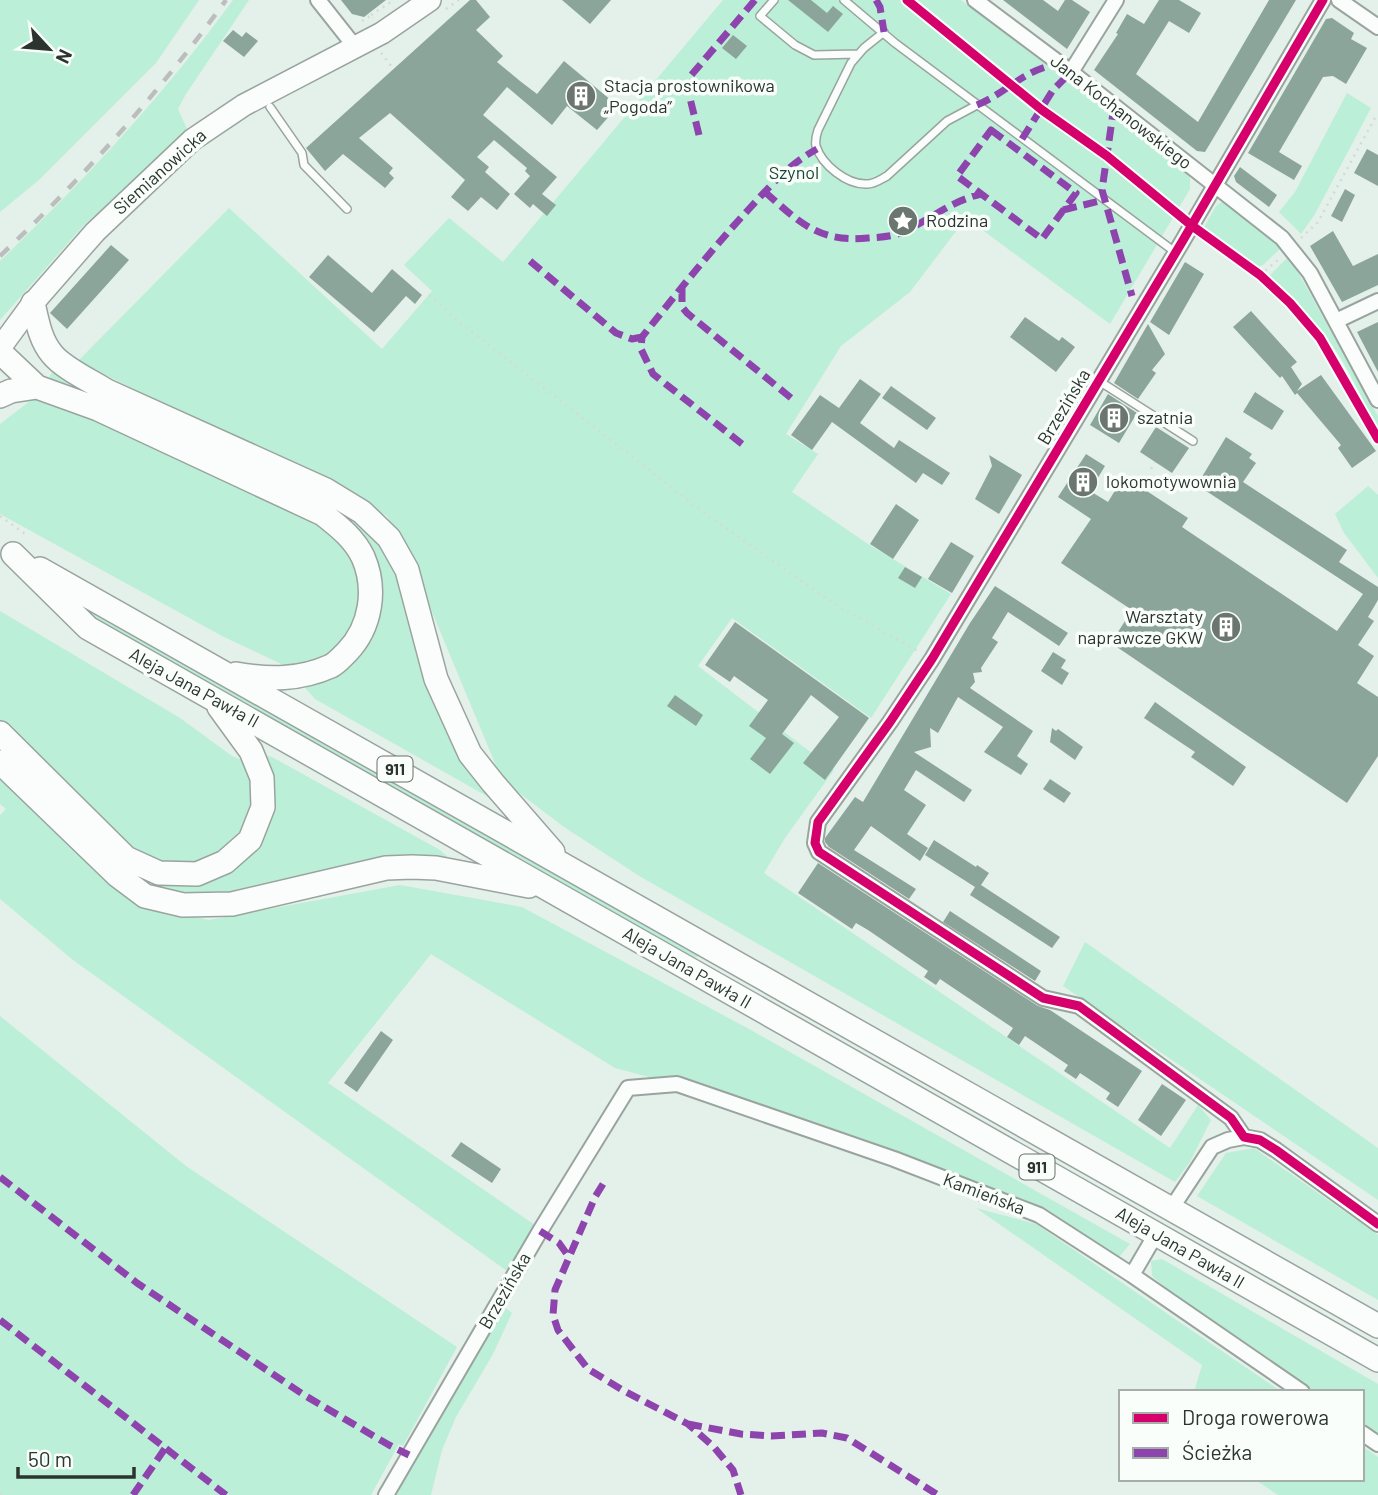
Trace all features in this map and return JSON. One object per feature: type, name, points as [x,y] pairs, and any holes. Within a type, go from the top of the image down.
[{"type":"main road","name":"Siemianowicka","points":[[0,350],[33,303],[95,232],[192,139],[244,105],[356,48],[430,0]]},
{"type":"main road","points":[[33,303],[39,330],[52,355]]},
{"type":"main road","points":[[0,350],[52,355],[107,391],[326,490],[362,512],[388,538],[407,570],[436,679],[470,754],[567,867]]},
{"type":"main road","points":[[0,350],[37,387],[98,409],[323,514],[347,533],[363,556],[370,584],[369,611],[360,639],[334,665],[293,679],[222,672]]},
{"type":"main road","points":[[0,396],[37,387]]},
{"type":"main road","name":"Aleja Jana Pawła II","points":[[7,550],[1378,1326]]},
{"type":"main road","name":"Aleja Jana Pawła II","points":[[7,550],[88,628],[1378,1360]]},
{"type":"main road","points":[[0,733],[126,858],[159,873],[197,874],[225,862],[250,839],[264,807],[262,778],[251,751],[211,697]]},
{"type":"main road","points":[[0,762],[117,875],[145,896],[170,902],[183,905],[232,904],[386,868],[412,867],[436,868],[553,892]]},
{"type":"street","points":[[318,0],[356,48]]},
{"type":"street","name":"Jana Kochanowskiego","points":[[975,0],[1265,223],[1292,248],[1310,273],[1378,400]]},
{"type":"street","points":[[1071,72],[1116,0]]},
{"type":"street","name":"Brzezińska","points":[[1244,1137],[1231,1118],[1079,1006],[1043,998],[819,852],[815,844],[818,822],[932,659],[1215,185],[1322,0]]},
{"type":"street","points":[[1339,0],[1378,27]]},
{"type":"street","points":[[1336,321],[1378,301]]},
{"type":"street","name":"Kamieńska","points":[[628,1088],[677,1084],[894,1159],[1039,1215],[1132,1275],[1299,1390]]},
{"type":"street","name":"Brzezińska","points":[[386,1495],[540,1231],[628,1088]]},
{"type":"street","points":[[1171,1209],[1212,1147],[1227,1140],[1244,1137],[1260,1140],[1276,1150],[1378,1224]]},
{"type":"street","points":[[1132,1275],[1156,1234]]},
{"type":"lane","points":[[774,0],[760,16],[803,50],[824,57],[858,54]]},
{"type":"lane","points":[[844,0],[977,105],[1175,252]]},
{"type":"lane","points":[[884,32],[858,54],[823,119],[815,141],[817,149],[829,166],[853,182],[876,182],[887,176],[947,121],[977,105]]},
{"type":"lane","points":[[270,107],[302,153],[304,165],[346,209]]},
{"type":"lane","points":[[1098,380],[1193,441]]},
{"type":"path","points":[[377,33],[394,0]]},
{"type":"path","points":[[907,0],[1042,110],[1107,156],[1191,225],[1260,275],[1290,303],[1320,338],[1378,439]]},
{"type":"path","points":[[356,26],[377,33],[392,67]]},
{"type":"path","points":[[1260,275],[1318,222],[1378,117]]},
{"type":"path","points":[[429,295],[458,321],[706,515],[833,603],[932,659]]},
{"type":"path","points":[[1151,469],[1155,462]]},
{"type":"path","points":[[0,516],[29,536]]},
{"type":"green space","points":[[0,0],[199,0],[156,63],[39,180],[0,212]]},
{"type":"green space","points":[[233,0],[249,0],[178,109],[188,131],[83,226],[0,320],[0,261],[122,136]]},
{"type":"green space","name":"Szynol","points":[[723,0],[961,0],[1190,175],[1190,189],[1110,324],[966,218],[910,292],[841,346],[786,434],[818,454],[792,492],[868,544],[951,594],[871,718],[732,618],[698,666],[834,770],[785,838],[764,873],[1170,1148],[1198,1105],[1211,1120],[1190,1162],[1175,1182],[641,877],[564,827],[502,780],[410,559],[387,516],[78,361],[229,208],[382,349],[432,291],[404,265],[449,218],[503,262]]},
{"type":"green space","points":[[1347,93],[1371,108],[1315,214],[1301,234],[1279,212],[1295,192]]},
{"type":"green space","points":[[1223,201],[1281,248],[1263,265],[1257,267],[1204,227],[1216,206]]},
{"type":"green space","points":[[1289,256],[1378,416],[1378,429],[1333,346],[1307,314],[1268,277]]},
{"type":"green space","points":[[54,368],[314,494],[362,525],[383,550],[397,578],[439,716],[459,753],[492,799],[315,699],[306,689],[335,676],[361,652],[368,543],[48,380]]},
{"type":"green space","points":[[34,398],[55,401],[299,510],[343,541],[359,572],[361,608],[340,650],[294,670],[222,636],[0,514],[0,424]]},
{"type":"green space","points":[[1368,486],[1378,495],[1378,578],[1344,533],[1335,514]]},
{"type":"green space","points":[[76,602],[698,954],[697,957],[692,958],[76,610]]},
{"type":"green space","points":[[0,611],[180,718],[232,756],[249,763],[257,783],[244,838],[215,858],[188,866],[155,861],[124,844],[0,725]]},
{"type":"green space","points":[[0,747],[149,876],[245,853],[262,754],[272,757],[440,850],[453,862],[373,861],[225,894],[179,896],[138,882],[0,752]]},
{"type":"green space","points":[[0,778],[49,827],[135,903],[209,920],[400,885],[522,907],[749,1029],[1130,1244],[1119,1257],[1034,1204],[795,1116],[615,1068],[431,954],[328,1083],[535,1225],[507,1271],[73,960],[0,899],[0,815],[6,809],[0,804]]},
{"type":"green space","points":[[1085,942],[1378,1148],[1378,1200],[1063,986]]},
{"type":"green space","points":[[0,1016],[186,1166],[457,1347],[403,1446],[399,1444],[371,1495],[0,1495]]},
{"type":"green space","points":[[1254,1148],[1378,1235],[1378,1300],[1197,1196],[1226,1153]]},
{"type":"green space","points":[[976,1208],[1036,1224],[1279,1390],[1195,1390],[1202,1365]]},
{"type":"green space","points":[[1162,1259],[1378,1384],[1378,1435],[1364,1425],[1364,1390],[1311,1390],[1191,1310],[1152,1276],[1151,1261]]},
{"type":"green space","points":[[503,1306],[512,1313],[493,1354],[456,1417],[442,1450],[431,1495],[396,1495]]},
{"type":"green space","points":[[1364,1447],[1378,1457],[1378,1495],[1278,1495],[1257,1481],[1364,1481]]},
{"type":"building","points":[[341,0],[386,0],[364,17],[352,14]]},
{"type":"building","points":[[470,0],[476,0],[490,17],[476,30],[503,56],[497,62],[537,94],[564,61],[618,106],[597,130],[567,106],[552,125],[507,87],[483,115],[557,177],[542,194],[556,205],[547,216],[533,204],[530,208],[514,194],[530,176],[525,171],[527,168],[494,140],[477,157],[489,167],[485,172],[510,194],[497,210],[481,197],[468,211],[451,197],[465,180],[390,113],[359,138],[393,168],[389,173],[394,178],[385,188],[343,154],[325,171],[306,148]]},
{"type":"building","points":[[562,0],[611,0],[590,24]]},
{"type":"building","points":[[788,0],[811,0],[827,13],[833,6],[843,14],[828,32]]},
{"type":"building","points":[[1003,0],[1043,0],[1058,11],[1065,0],[1072,0],[1090,12],[1067,49]]},
{"type":"building","points":[[1159,0],[1179,0],[1201,13],[1189,33],[1169,21],[1136,74],[1198,122],[1269,0],[1296,0],[1205,152],[1197,151],[1094,70],[1118,34],[1116,33],[1127,14],[1144,24]]},
{"type":"building","points":[[1332,18],[1354,33],[1351,39],[1367,48],[1346,84],[1333,76],[1323,77],[1279,152],[1302,166],[1294,180],[1248,153],[1326,19]]},
{"type":"building","points":[[233,30],[242,37],[246,32],[258,41],[244,57],[223,41]]},
{"type":"building","points":[[733,35],[747,46],[736,59],[722,48]]},
{"type":"building","points":[[1367,149],[1378,155],[1378,186],[1354,173]]},
{"type":"building","points":[[1240,167],[1277,195],[1269,207],[1236,182],[1234,176]]},
{"type":"building","points":[[1345,189],[1355,195],[1342,222],[1331,216]]},
{"type":"building","points":[[1333,231],[1353,266],[1378,254],[1378,285],[1342,302],[1310,246]]},
{"type":"building","points":[[111,245],[129,260],[67,329],[50,313]]},
{"type":"building","points":[[328,255],[372,293],[392,269],[422,295],[415,304],[406,296],[374,332],[309,277]]},
{"type":"building","points":[[1185,262],[1204,274],[1169,335],[1150,322]]},
{"type":"building","points":[[1251,311],[1297,362],[1291,367],[1302,384],[1297,391],[1321,375],[1376,451],[1352,468],[1338,448],[1341,445],[1297,393],[1295,395],[1282,376],[1280,378],[1233,327]]},
{"type":"building","points":[[1025,317],[1059,341],[1062,337],[1075,347],[1056,372],[1010,337]]},
{"type":"building","points":[[1378,322],[1378,372],[1357,332]]},
{"type":"building","points":[[1148,324],[1165,354],[1152,370],[1156,373],[1138,399],[1114,383]]},
{"type":"building","points":[[860,379],[881,394],[860,423],[894,448],[899,440],[950,473],[942,485],[923,473],[916,483],[832,422],[812,450],[791,435],[820,395],[839,408]]},
{"type":"building","points":[[891,386],[936,418],[927,430],[882,398]]},
{"type":"building","points":[[1255,392],[1284,411],[1272,430],[1243,412]]},
{"type":"building","name":"szatnia","points":[[1108,394],[1137,413],[1119,443],[1090,425]]},
{"type":"building","points":[[1156,427],[1189,448],[1172,473],[1140,452]]},
{"type":"building","name":"Warsztaty naprawcze GKW","points":[[1226,437],[1252,454],[1249,458],[1256,463],[1243,482],[1347,550],[1339,562],[1378,587],[1378,600],[1368,617],[1374,621],[1358,645],[1374,656],[1357,683],[1378,697],[1378,756],[1347,803],[1111,643],[1132,610],[1061,563],[1091,519],[1058,497],[1086,454],[1105,466],[1090,491],[1108,502],[1119,484],[1130,492],[1136,484],[1188,518],[1182,527],[1337,631],[1363,594],[1197,485]]},
{"type":"building","points":[[989,455],[1022,475],[999,514],[975,499],[992,466]]},
{"type":"building","points":[[896,504],[919,520],[893,559],[870,544]]},
{"type":"building","points":[[951,542],[974,556],[952,593],[928,579]]},
{"type":"building","points":[[905,567],[922,577],[915,588],[898,578]]},
{"type":"building","points":[[995,586],[1068,633],[1059,646],[1008,612],[992,638],[998,642],[981,668],[982,672],[973,673],[975,682],[970,688],[1033,731],[1017,756],[1028,764],[1021,775],[984,752],[1003,727],[958,697],[938,733],[930,728],[931,747],[914,752],[972,790],[964,802],[916,770],[904,790],[926,805],[907,834],[928,848],[920,861],[871,826],[854,850],[916,889],[909,899],[829,847],[825,838],[855,797],[863,802]]},
{"type":"building","points":[[735,622],[869,718],[825,780],[803,763],[839,717],[811,695],[782,734],[794,743],[770,774],[750,759],[766,738],[749,726],[768,700],[734,676],[730,682],[705,665]]},
{"type":"building","points":[[1053,652],[1066,660],[1061,668],[1069,673],[1062,685],[1041,671]]},
{"type":"building","points":[[675,695],[703,715],[696,726],[667,706]]},
{"type":"building","points":[[1155,702],[1246,767],[1233,786],[1191,757],[1195,752],[1144,718]]},
{"type":"building","points":[[1052,728],[1056,731],[1058,729],[1083,747],[1075,760],[1050,742]]},
{"type":"building","points":[[1050,779],[1071,793],[1064,803],[1043,789]]},
{"type":"building","points":[[934,840],[989,873],[981,885],[1060,937],[1052,948],[970,895],[975,887],[925,855]]},
{"type":"building","points":[[818,863],[1142,1071],[1118,1107],[1106,1099],[1110,1093],[1080,1073],[1076,1079],[1064,1071],[1068,1065],[1025,1036],[1019,1045],[1007,1037],[1013,1028],[940,979],[936,985],[924,977],[928,971],[868,930],[856,923],[852,929],[798,893]]},
{"type":"building","points":[[950,911],[1041,971],[1035,981],[943,922]]},
{"type":"building","points":[[381,1031],[393,1040],[357,1092],[344,1083]]},
{"type":"building","points":[[1162,1084],[1186,1100],[1161,1136],[1138,1120]]},
{"type":"building","points":[[461,1142],[501,1169],[492,1183],[451,1156]]},
{"type":"railway","points":[[0,256],[119,134],[226,0]]},
{"type":"marked path","points":[[699,135],[687,86],[688,79],[755,0]]},
{"type":"marked path","points":[[876,0],[880,7],[884,32]]},
{"type":"marked path","points":[[977,105],[1025,76],[1058,64]]},
{"type":"marked path","points":[[1022,139],[1053,90],[1071,72]]},
{"type":"marked path","points":[[1114,106],[1102,190],[1132,296]]},
{"type":"marked path","points":[[991,130],[1076,193],[1042,239],[957,176],[991,130]]},
{"type":"marked path","points":[[742,444],[653,374],[641,349],[642,337],[735,224],[789,169],[817,149]]},
{"type":"marked path","points":[[765,192],[811,228],[823,234],[851,239],[900,233],[950,206],[981,194]]},
{"type":"marked path","points":[[1063,210],[1104,200]]},
{"type":"marked path","points":[[530,261],[616,333],[632,339],[642,337]]},
{"type":"marked path","points":[[682,288],[682,307],[687,313],[796,402]]},
{"type":"marked path","points":[[0,1177],[137,1283],[304,1395],[409,1455]]},
{"type":"marked path","points":[[603,1184],[555,1290],[553,1315],[558,1330],[588,1369],[688,1424],[713,1446],[733,1470],[741,1495]]},
{"type":"marked path","points":[[540,1231],[559,1243],[569,1257]]},
{"type":"marked path","points":[[0,1320],[226,1495]]},
{"type":"marked path","points":[[688,1424],[741,1434],[771,1436],[822,1433],[847,1438],[938,1495]]},
{"type":"marked path","points":[[133,1495],[166,1447]]},
{"type":"cycle path","points":[[907,0],[1042,110],[1107,156],[1191,225],[1260,275],[1290,303],[1320,338],[1378,439]]},
{"type":"cycle path","points":[[1323,0],[1182,242],[932,659],[818,822],[815,843],[819,852],[1043,998],[1079,1006],[1231,1118],[1244,1137],[1260,1140],[1276,1150],[1378,1224]]},
{"type":"place","name":"Stacja prostownikowa „Pogoda”","points":[[581,96]]},
{"type":"place","name":"Rodzina","points":[[903,221]]},
{"type":"place","name":"szatnia","points":[[1114,418]]},
{"type":"place","name":"lokomotywownia","points":[[1083,482]]},
{"type":"place","name":"Warsztaty naprawcze GKW","points":[[1226,627]]}]
